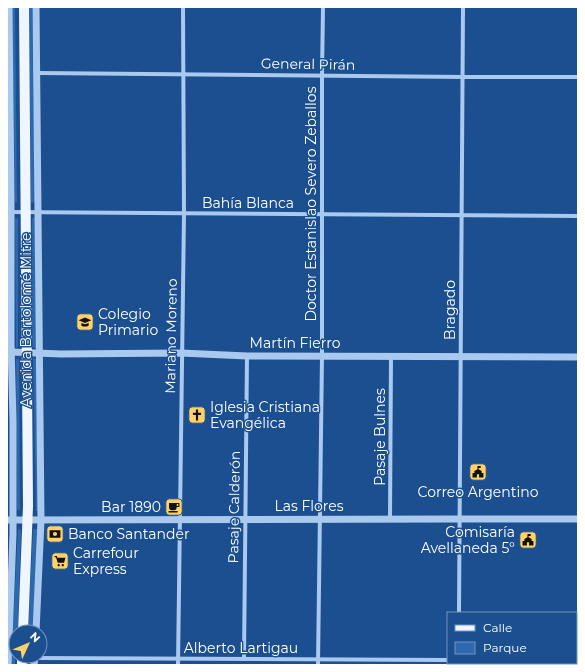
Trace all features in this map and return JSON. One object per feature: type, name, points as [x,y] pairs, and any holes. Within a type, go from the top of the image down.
[{"type":"main road","name":"Avenida Bartolomé Mitre","points":[[23,624],[27,521],[24,7]]},
{"type":"street","name":"Avenida Bartolomé Mitre","points":[[8,665],[13,421],[9,352],[9,7]]},
{"type":"street","name":"Avenida Bartolomé Mitre","points":[[36,7],[38,72],[41,520],[36,624]]},
{"type":"street","name":"Mariano Moreno","points":[[178,665],[184,214],[183,7]]},
{"type":"street","name":"Doctor Estanislao Severo Zeballos","points":[[318,665],[322,356],[323,7]]},
{"type":"street","name":"Bragado","points":[[459,612],[458,519],[464,77],[463,7]]},
{"type":"street","name":"General Pirán","points":[[38,72],[578,77]]},
{"type":"street","name":"Bahía Blanca","points":[[9,212],[578,216]]},
{"type":"street","name":"Martín Fierro","points":[[9,352],[40,354],[181,353],[247,356],[578,357]]},
{"type":"street","name":"Pasaje Calderón","points":[[244,659],[247,356]]},
{"type":"street","name":"Pasaje Bulnes","points":[[390,519],[391,356]]},
{"type":"street","name":"Las Flores","points":[[10,520],[578,520]]},
{"type":"street","name":"Alberto Lartigau","points":[[48,660],[447,660]]},
{"type":"green space","points":[[12,7],[15,7],[17,202],[15,202]]},
{"type":"green space","points":[[29,7],[32,7],[35,202],[31,203]]},
{"type":"green space","points":[[35,217],[36,348],[32,347],[32,218]]},
{"type":"green space","points":[[15,218],[18,219],[18,347],[16,348]]},
{"type":"green space","points":[[33,358],[36,359],[38,511],[36,511]]},
{"type":"green space","points":[[16,359],[19,359],[20,510],[17,510]]},
{"type":"green space","points":[[18,529],[21,530],[18,624],[13,624]]},
{"type":"green space","points":[[33,529],[37,529],[33,624],[28,624]]},
{"type":"place","name":"Colegio Primario","points":[[85,322]]},
{"type":"place","name":"Iglesia Cristiana Evangélica","points":[[197,415]]},
{"type":"place","name":"Correo Argentino","points":[[478,472]]},
{"type":"place","name":"Bar 1890","points":[[174,507]]},
{"type":"place","name":"Banco Santander","points":[[55,534]]},
{"type":"place","name":"Comisaría Avellaneda 5°","points":[[528,540]]},
{"type":"place","name":"Carrefour Express","points":[[60,561]]}]
